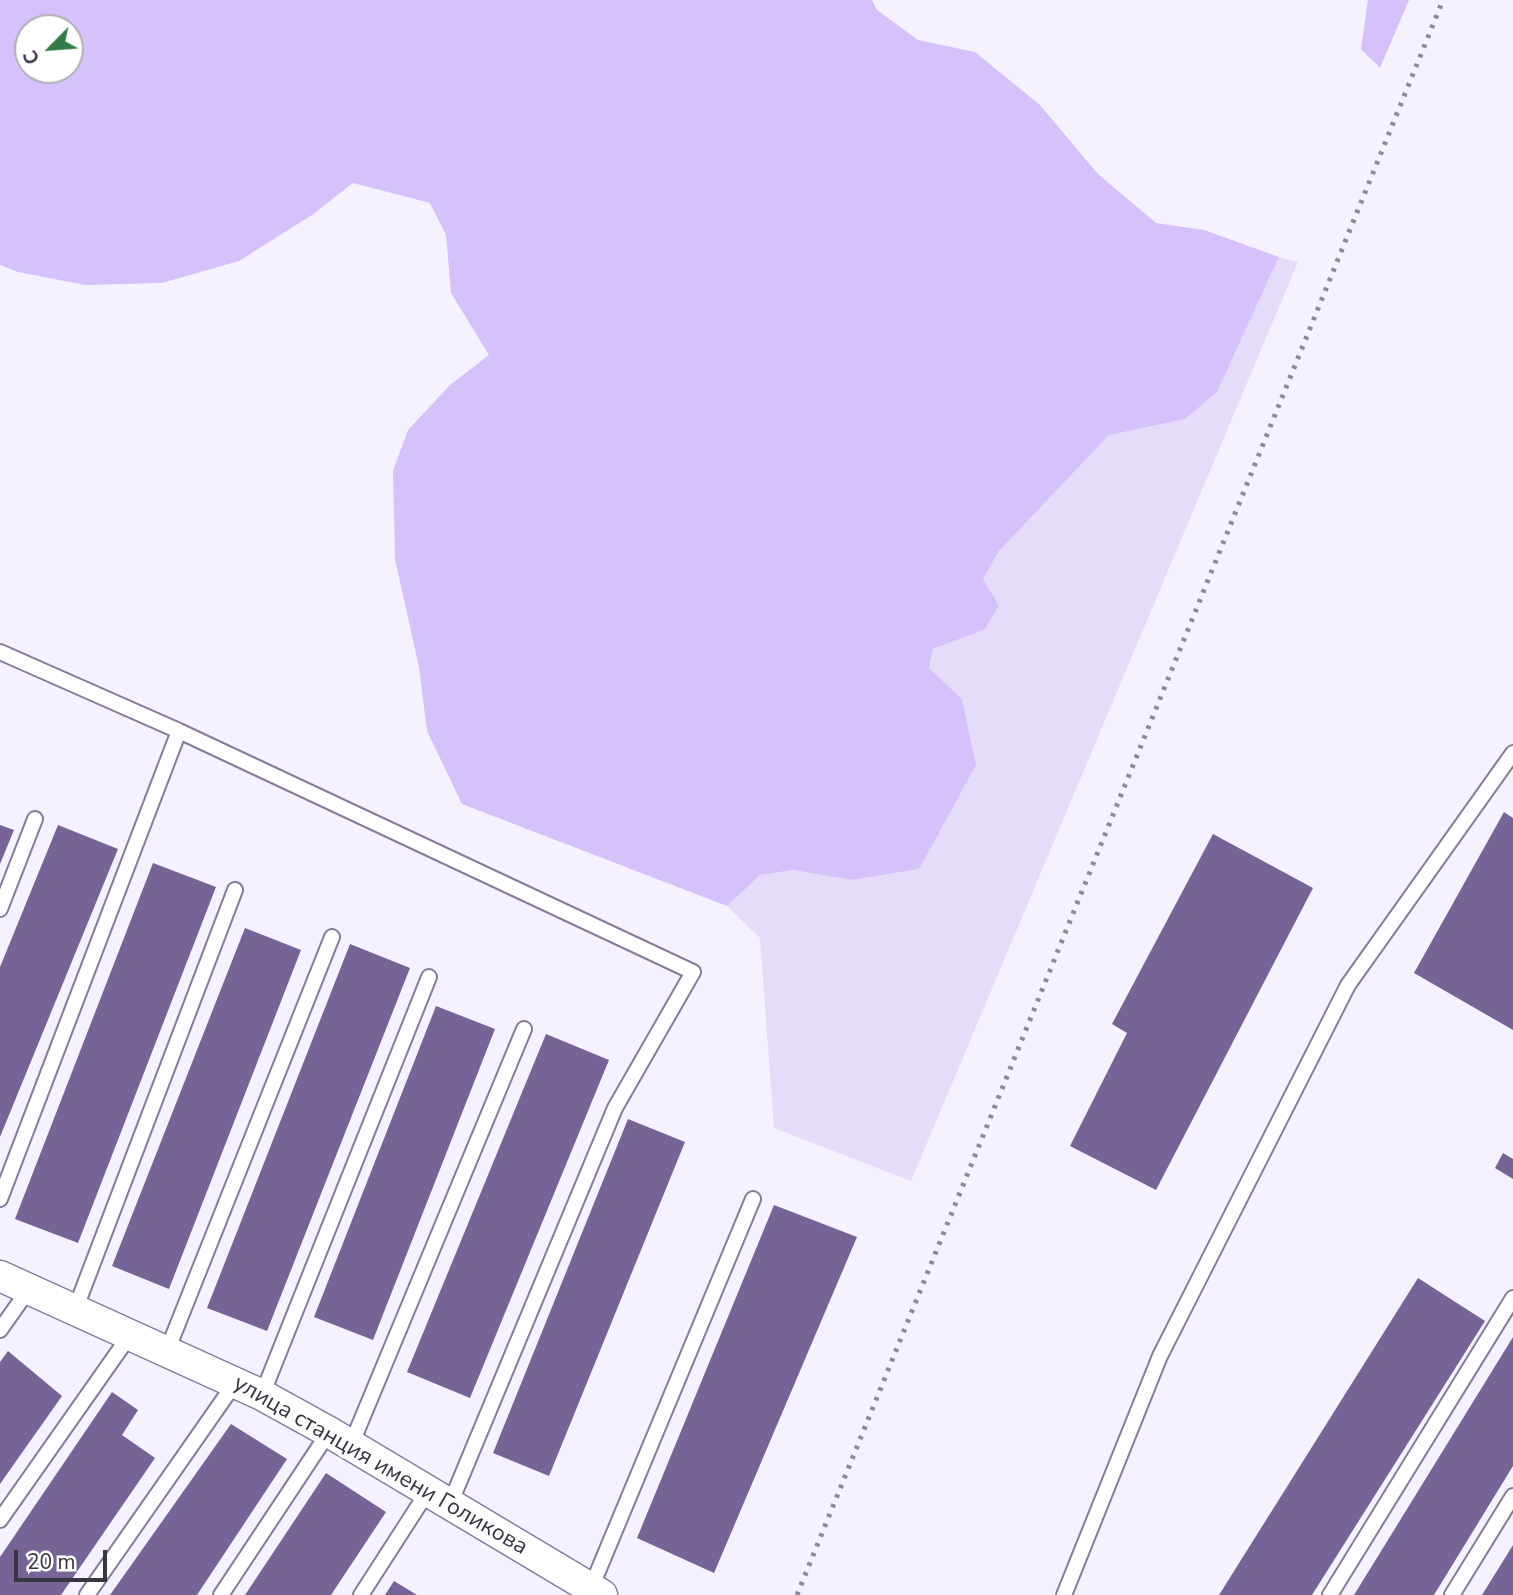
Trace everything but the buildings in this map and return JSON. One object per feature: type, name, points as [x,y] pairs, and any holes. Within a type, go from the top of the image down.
[{"type":"street","name":"улица станция имени Голикова","points":[[0,1276],[262,1395],[596,1592]]},
{"type":"lane","points":[[0,652],[179,731],[693,972],[615,1108],[439,1498],[360,1595]]},
{"type":"lane","points":[[0,1199],[179,731]]},
{"type":"lane","points":[[1064,1595],[1160,1356],[1348,985],[1513,753]]},
{"type":"lane","points":[[0,909],[35,820]]},
{"type":"lane","points":[[75,1310],[235,890]]},
{"type":"lane","points":[[167,1351],[332,937]]},
{"type":"lane","points":[[262,1395],[429,976]]},
{"type":"lane","points":[[221,1595],[340,1439],[524,1029]]},
{"type":"lane","points":[[596,1592],[754,1199]]},
{"type":"lane","points":[[0,1329],[29,1289]]},
{"type":"lane","points":[[1330,1595],[1513,1298]]},
{"type":"lane","points":[[0,1520],[130,1335]]},
{"type":"lane","points":[[87,1595],[235,1382]]},
{"type":"lane","points":[[1452,1595],[1513,1496]]},
{"type":"shaded area","points":[[0,0],[872,0],[877,10],[918,40],[975,52],[1040,105],[1098,174],[1156,223],[1204,230],[1279,257],[1217,392],[1185,419],[1109,435],[999,551],[983,579],[999,606],[984,630],[933,649],[929,668],[962,699],[976,765],[919,869],[852,880],[793,870],[760,875],[727,906],[462,804],[427,731],[419,667],[395,559],[393,471],[408,430],[450,385],[489,355],[451,293],[446,235],[430,203],[353,183],[312,215],[239,261],[162,283],[85,285],[18,272],[0,265]]},
{"type":"shaded area","points":[[1368,0],[1409,0],[1380,68],[1361,49]]},
{"type":"shaded area","points":[[1279,257],[1298,262],[911,1181],[774,1128],[760,938],[727,906],[759,875],[793,870],[852,880],[919,869],[939,829],[962,699],[929,668],[933,649],[984,630],[983,579],[999,551],[1109,434],[1185,419],[1217,392]]},
{"type":"railway","points":[[797,1595],[1443,0]]}]
